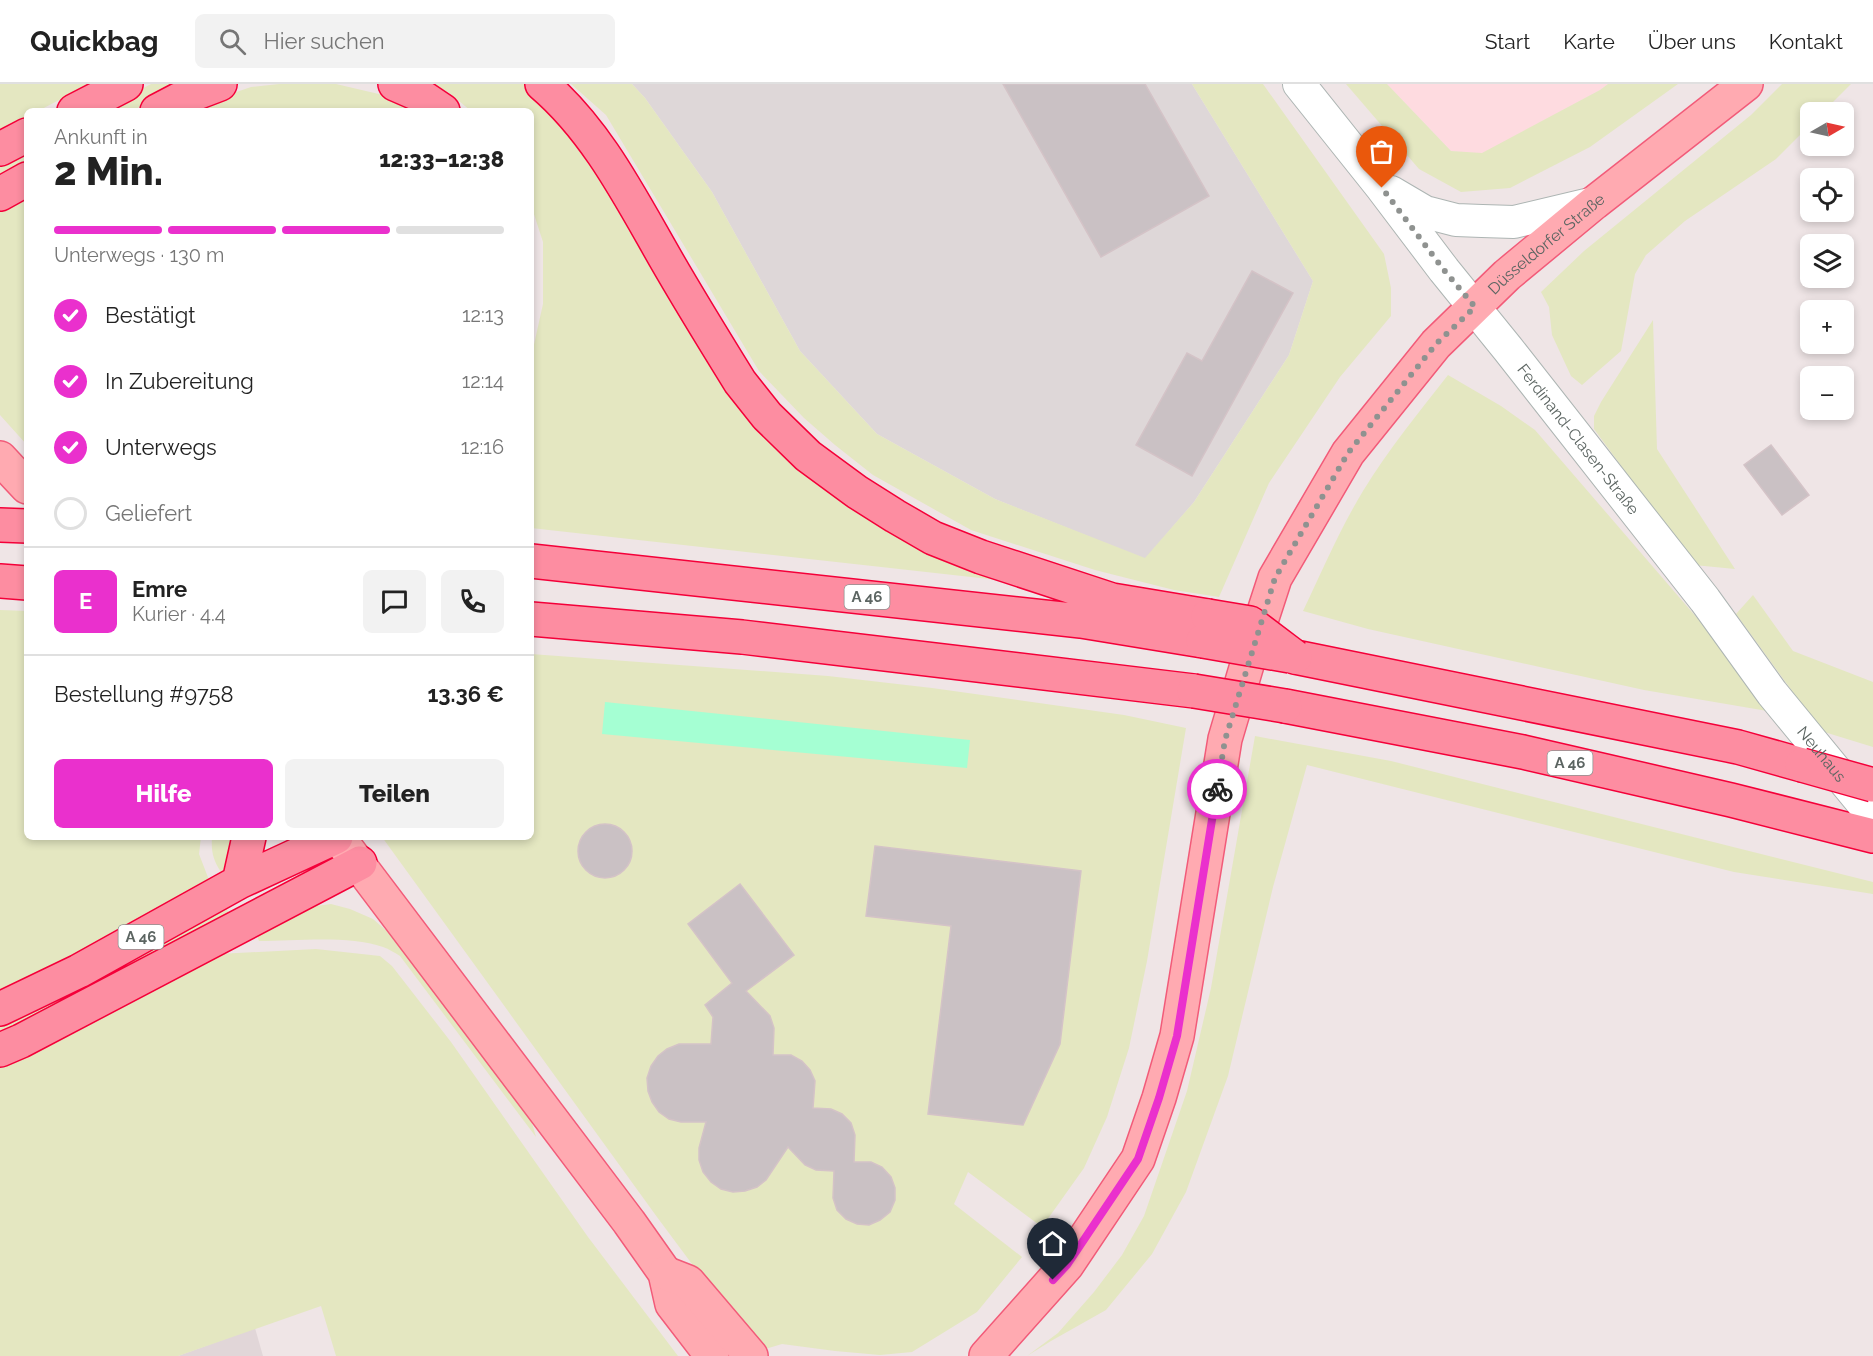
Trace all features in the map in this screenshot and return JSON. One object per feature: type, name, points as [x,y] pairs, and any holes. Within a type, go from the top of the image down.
[{"type":"highway","points":[[80,108],[126,84]]},
{"type":"highway","points":[[163,108],[220,84]]},
{"type":"highway","points":[[395,84],[418,94],[439,108]]},
{"type":"highway","points":[[542,84],[579,121],[607,159],[740,382],[767,416],[808,456],[832,475],[885,510],[943,542],[981,557],[1206,629],[1250,623],[1295,657],[1738,747],[1873,785]]},
{"type":"highway","points":[[0,149],[24,137]]},
{"type":"highway","points":[[0,194],[24,181]]},
{"type":"highway","points":[[0,525],[24,526]]},
{"type":"highway","name":"A 46","points":[[534,561],[1081,621],[1206,629]]},
{"type":"highway","points":[[0,581],[24,583]]},
{"type":"highway","name":"A 46","points":[[534,619],[754,638],[1194,691],[1285,706],[1523,752],[1866,828]]},
{"type":"highway","points":[[239,882],[248,840]]},
{"type":"highway","points":[[239,882],[330,840]]},
{"type":"highway","points":[[0,1050],[360,864]]},
{"type":"highway","name":"A 46","points":[[0,1009],[79,971],[239,882]]},
{"type":"main road","name":"Düsseldorfer Straße","points":[[967,1356],[992,1348],[1067,1265],[1138,1159],[1177,1036],[1225,740],[1275,578],[1348,453],[1436,344],[1507,275],[1594,203],[1746,84]]},
{"type":"main road","points":[[340,840],[630,1222],[665,1272],[672,1304],[712,1356]]},
{"type":"main road","points":[[665,1272],[688,1282],[751,1356]]},
{"type":"street","name":"Ferdinand-Clasen-Straße","points":[[1299,84],[1705,600],[1772,693]]},
{"type":"street","name":"Ferdinand-Clasen-Straße","points":[[1382,188],[1425,212],[1456,220],[1514,222],[1594,203]]},
{"type":"street","name":"Neuhaus","points":[[1772,693],[1866,828]]},
{"type":"shaded area","points":[[0,84],[90,84],[44,108],[24,108],[24,119],[0,131]]},
{"type":"shaded area","points":[[151,84],[183,84],[138,108],[106,108]]},
{"type":"shaded area","points":[[279,84],[336,84],[383,95],[408,108],[190,108],[251,87]]},
{"type":"shaded area","points":[[433,84],[527,84],[587,147],[753,419],[1007,581],[534,528],[534,344],[543,304],[543,242],[534,214],[534,108],[467,108],[448,92]]},
{"type":"shaded area","points":[[571,84],[632,84],[645,98],[712,192],[800,351],[877,434],[995,499],[1145,558],[1194,502],[1289,355],[1313,281],[1192,84],[1263,84],[1384,254],[1391,288],[1391,316],[1340,377],[1269,483],[1219,597],[1174,590],[1095,570],[971,530],[873,475],[804,418],[759,371],[606,115]]},
{"type":"shaded area","points":[[632,84],[1192,84],[1313,281],[1289,355],[1194,502],[1145,559],[995,499],[877,434],[800,351],[712,192],[645,98]]},
{"type":"shaded area","points":[[1346,84],[1387,84],[1451,151],[1482,153],[1608,84],[1678,84],[1590,147],[1510,188],[1461,192],[1419,169]]},
{"type":"shaded area","points":[[1387,84],[1608,84],[1482,154],[1451,151]]},
{"type":"shaded area","points":[[1782,84],[1851,84],[1833,102],[1800,102],[1800,135],[1776,159],[1685,221],[1646,255],[1635,274],[1621,351],[1582,385],[1571,376],[1552,335],[1549,307],[1541,292],[1584,251],[1751,115]]},
{"type":"shaded area","points":[[24,151],[24,169],[0,182],[0,164]]},
{"type":"shaded area","points":[[24,195],[24,442],[0,415],[0,207]]},
{"type":"shaded area","points":[[1653,320],[1657,449],[1735,569],[1694,565],[1594,429],[1594,416],[1601,402]]},
{"type":"shaded area","points":[[1448,375],[1501,406],[1535,430],[1779,713],[1644,690],[1368,629],[1303,611],[1363,491],[1393,446]]},
{"type":"shaded area","points":[[1753,595],[1793,651],[1873,682],[1873,747],[1821,731],[1736,614]]},
{"type":"shaded area","points":[[0,610],[24,611],[24,840],[201,840],[199,854],[209,880],[203,889],[0,991]]},
{"type":"shaded area","points":[[534,654],[828,676],[1124,715],[1186,728],[1147,961],[1129,1048],[1107,1117],[1084,1168],[1042,1227],[968,1172],[954,1204],[1022,1257],[977,1312],[912,1352],[880,1355],[782,1344],[762,1350],[718,1299],[384,840],[534,840]]},
{"type":"shaded area","points":[[605,702],[970,740],[967,768],[602,734]]},
{"type":"shaded area","points":[[1255,736],[1391,761],[1873,882],[1873,894],[1734,872],[1307,765],[1273,887],[1228,1076],[1186,1192],[1152,1254],[1106,1310],[1027,1356],[1058,1333],[1094,1292],[1122,1255],[1144,1216],[1187,1091],[1211,988]]},
{"type":"shaded area","points":[[212,840],[238,840],[235,853],[221,872],[212,847]]},
{"type":"shaded area","points":[[224,904],[233,920],[0,1036],[0,1017]]},
{"type":"shaded area","points":[[331,904],[373,919],[396,939],[530,1116],[536,1137],[400,956],[383,947],[354,941],[259,941],[253,925],[309,907]]},
{"type":"shaded area","points":[[316,949],[380,956],[392,966],[451,1042],[588,1237],[678,1356],[336,1356],[321,1306],[178,1356],[0,1356],[0,1066],[58,1034],[218,954]]},
{"type":"shaded area","points":[[255,1328],[263,1356],[178,1356]]},
{"type":"building","points":[[1003,84],[1145,84],[1209,196],[1101,257]]},
{"type":"building","points":[[1252,271],[1293,293],[1192,476],[1136,445],[1187,353],[1202,361]]},
{"type":"building","points":[[1771,445],[1809,495],[1782,515],[1744,465]]},
{"type":"building","points":[[600,824],[610,824],[620,828],[628,836],[632,851],[628,866],[620,874],[610,878],[600,878],[590,874],[582,866],[578,856],[578,846],[582,836],[590,828]]},
{"type":"building","points":[[875,846],[1081,871],[1060,1044],[1023,1125],[928,1114],[951,926],[866,916]]},
{"type":"building","points":[[740,884],[794,955],[746,991],[770,1016],[774,1028],[773,1055],[791,1055],[802,1061],[810,1070],[815,1081],[813,1108],[831,1109],[842,1114],[851,1123],[855,1135],[854,1162],[871,1162],[882,1167],[891,1177],[895,1188],[895,1200],[890,1212],[869,1225],[857,1224],[846,1219],[837,1210],[833,1198],[834,1171],[816,1170],[805,1165],[788,1147],[766,1180],[757,1187],[733,1192],[721,1189],[703,1172],[699,1160],[699,1148],[706,1122],[681,1122],[669,1119],[659,1112],[652,1102],[647,1078],[651,1066],[658,1056],[679,1044],[711,1044],[713,1017],[705,1005],[732,983],[688,924]]},
{"type":"way so far","points":[[1217,789],[1225,740],[1275,578],[1348,453],[1436,344],[1475,307],[1382,188]]},
{"type":"route","points":[[1053,1280],[1067,1265],[1138,1159],[1159,1098],[1177,1036],[1217,789]]}]
